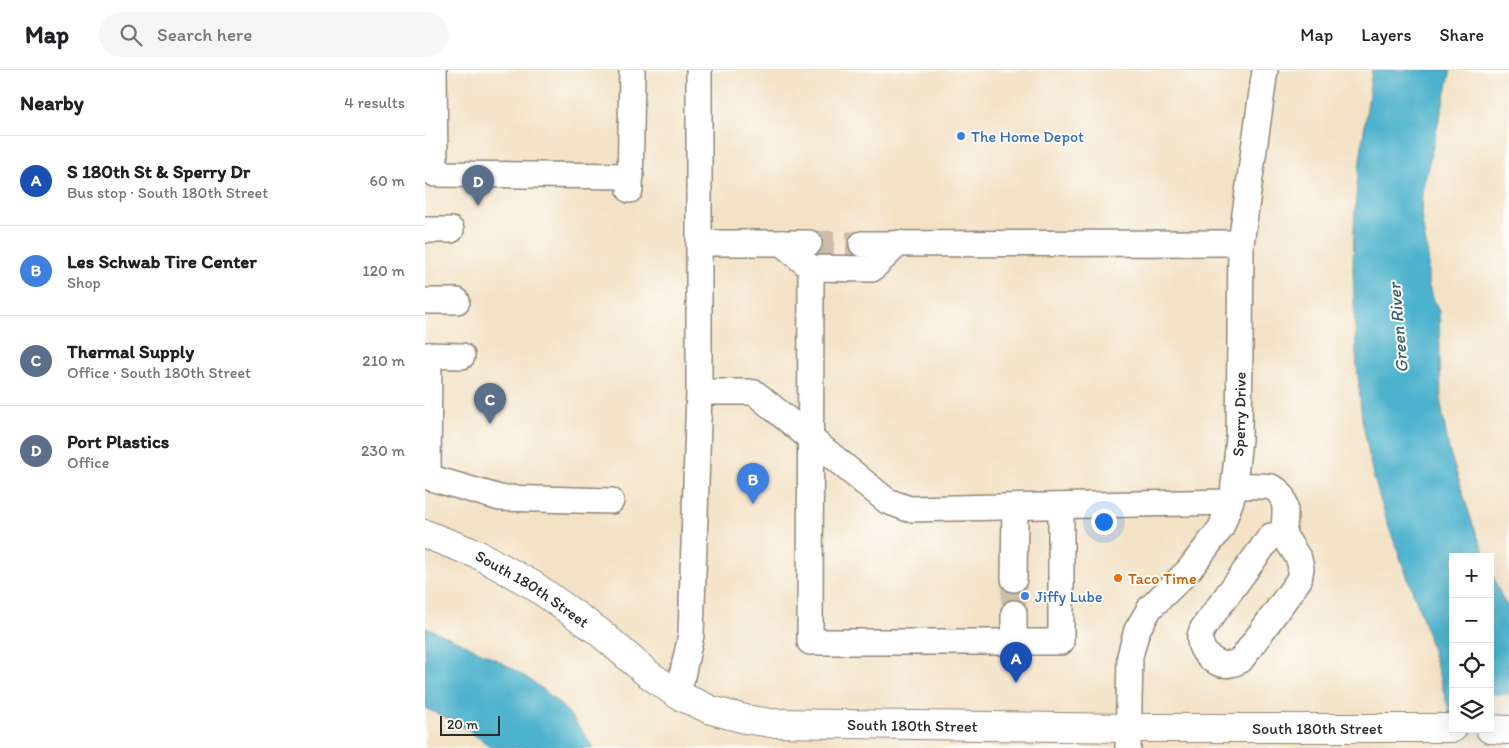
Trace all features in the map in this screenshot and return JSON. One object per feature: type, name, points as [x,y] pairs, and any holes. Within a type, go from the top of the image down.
[{"type":"main road","name":"South 180th Street","points":[[425,534],[479,555],[533,585],[597,631],[647,673],[678,695],[711,710],[745,719],[771,723],[1128,738],[1405,727],[1449,728]]},
{"type":"main road","points":[[1494,729],[1509,730]]},
{"type":"street","points":[[434,70],[429,107],[435,174],[631,183],[632,70]]},
{"type":"street","points":[[678,695],[691,635],[699,392],[699,70]]},
{"type":"street","name":"Sperry Drive","points":[[1128,738],[1130,656],[1137,630],[1150,608],[1189,570],[1221,528],[1232,494],[1239,439],[1241,243],[1265,70]]},
{"type":"street","points":[[425,230],[451,230]]},
{"type":"street","points":[[699,243],[809,243]]},
{"type":"street","points":[[782,243],[811,268],[872,269],[899,243]]},
{"type":"street","points":[[862,244],[1241,243]]},
{"type":"street","points":[[811,268],[810,642],[1061,642],[1061,506]]},
{"type":"street","points":[[425,300],[457,301]]},
{"type":"street","points":[[462,356],[427,355],[428,475],[431,478],[500,498],[611,501]]},
{"type":"street","points":[[699,392],[755,393],[887,501],[909,509],[1061,506],[1232,494],[1270,487],[1279,493],[1285,502],[1283,534],[1299,559],[1301,568],[1299,580],[1241,660],[1230,664],[1219,664],[1209,658],[1202,646],[1199,639],[1203,628],[1271,536],[1283,534]]},
{"type":"street","points":[[1015,507],[1015,580]]},
{"type":"street","points":[[1015,613],[1015,642]]},
{"type":"water","name":"Green River","points":[[1372,70],[1451,70],[1422,192],[1421,215],[1428,257],[1428,285],[1439,312],[1441,405],[1449,450],[1473,525],[1484,553],[1449,553],[1449,710],[1423,619],[1388,525],[1373,475],[1362,419],[1356,355],[1353,269],[1357,184]]},
{"type":"water","points":[[1494,578],[1501,596],[1509,609],[1509,748],[1494,733]]},
{"type":"water","points":[[425,627],[483,653],[538,685],[569,714],[594,748],[493,748],[456,722],[425,708]]},
{"type":"pier","points":[[1494,695],[1509,695],[1509,748],[1457,748],[1453,733],[1494,733]]},
{"type":"tunnel","points":[[809,243],[862,244]]},
{"type":"tunnel","points":[[1014,579],[1014,613]]},
{"type":"place","name":"The Home Depot","points":[[961,136]]},
{"type":"place","name":"Port Plastics","points":[[478,206]]},
{"type":"place","name":"Thermal Supply","points":[[490,424]]},
{"type":"place","name":"Les Schwab Tire Center","points":[[753,504]]},
{"type":"place","name":"Taco Time","points":[[1118,578]]},
{"type":"place","name":"Jiffy Lube","points":[[1025,596]]},
{"type":"place","name":"S 180th St & Sperry Dr","points":[[1016,683]]}]
